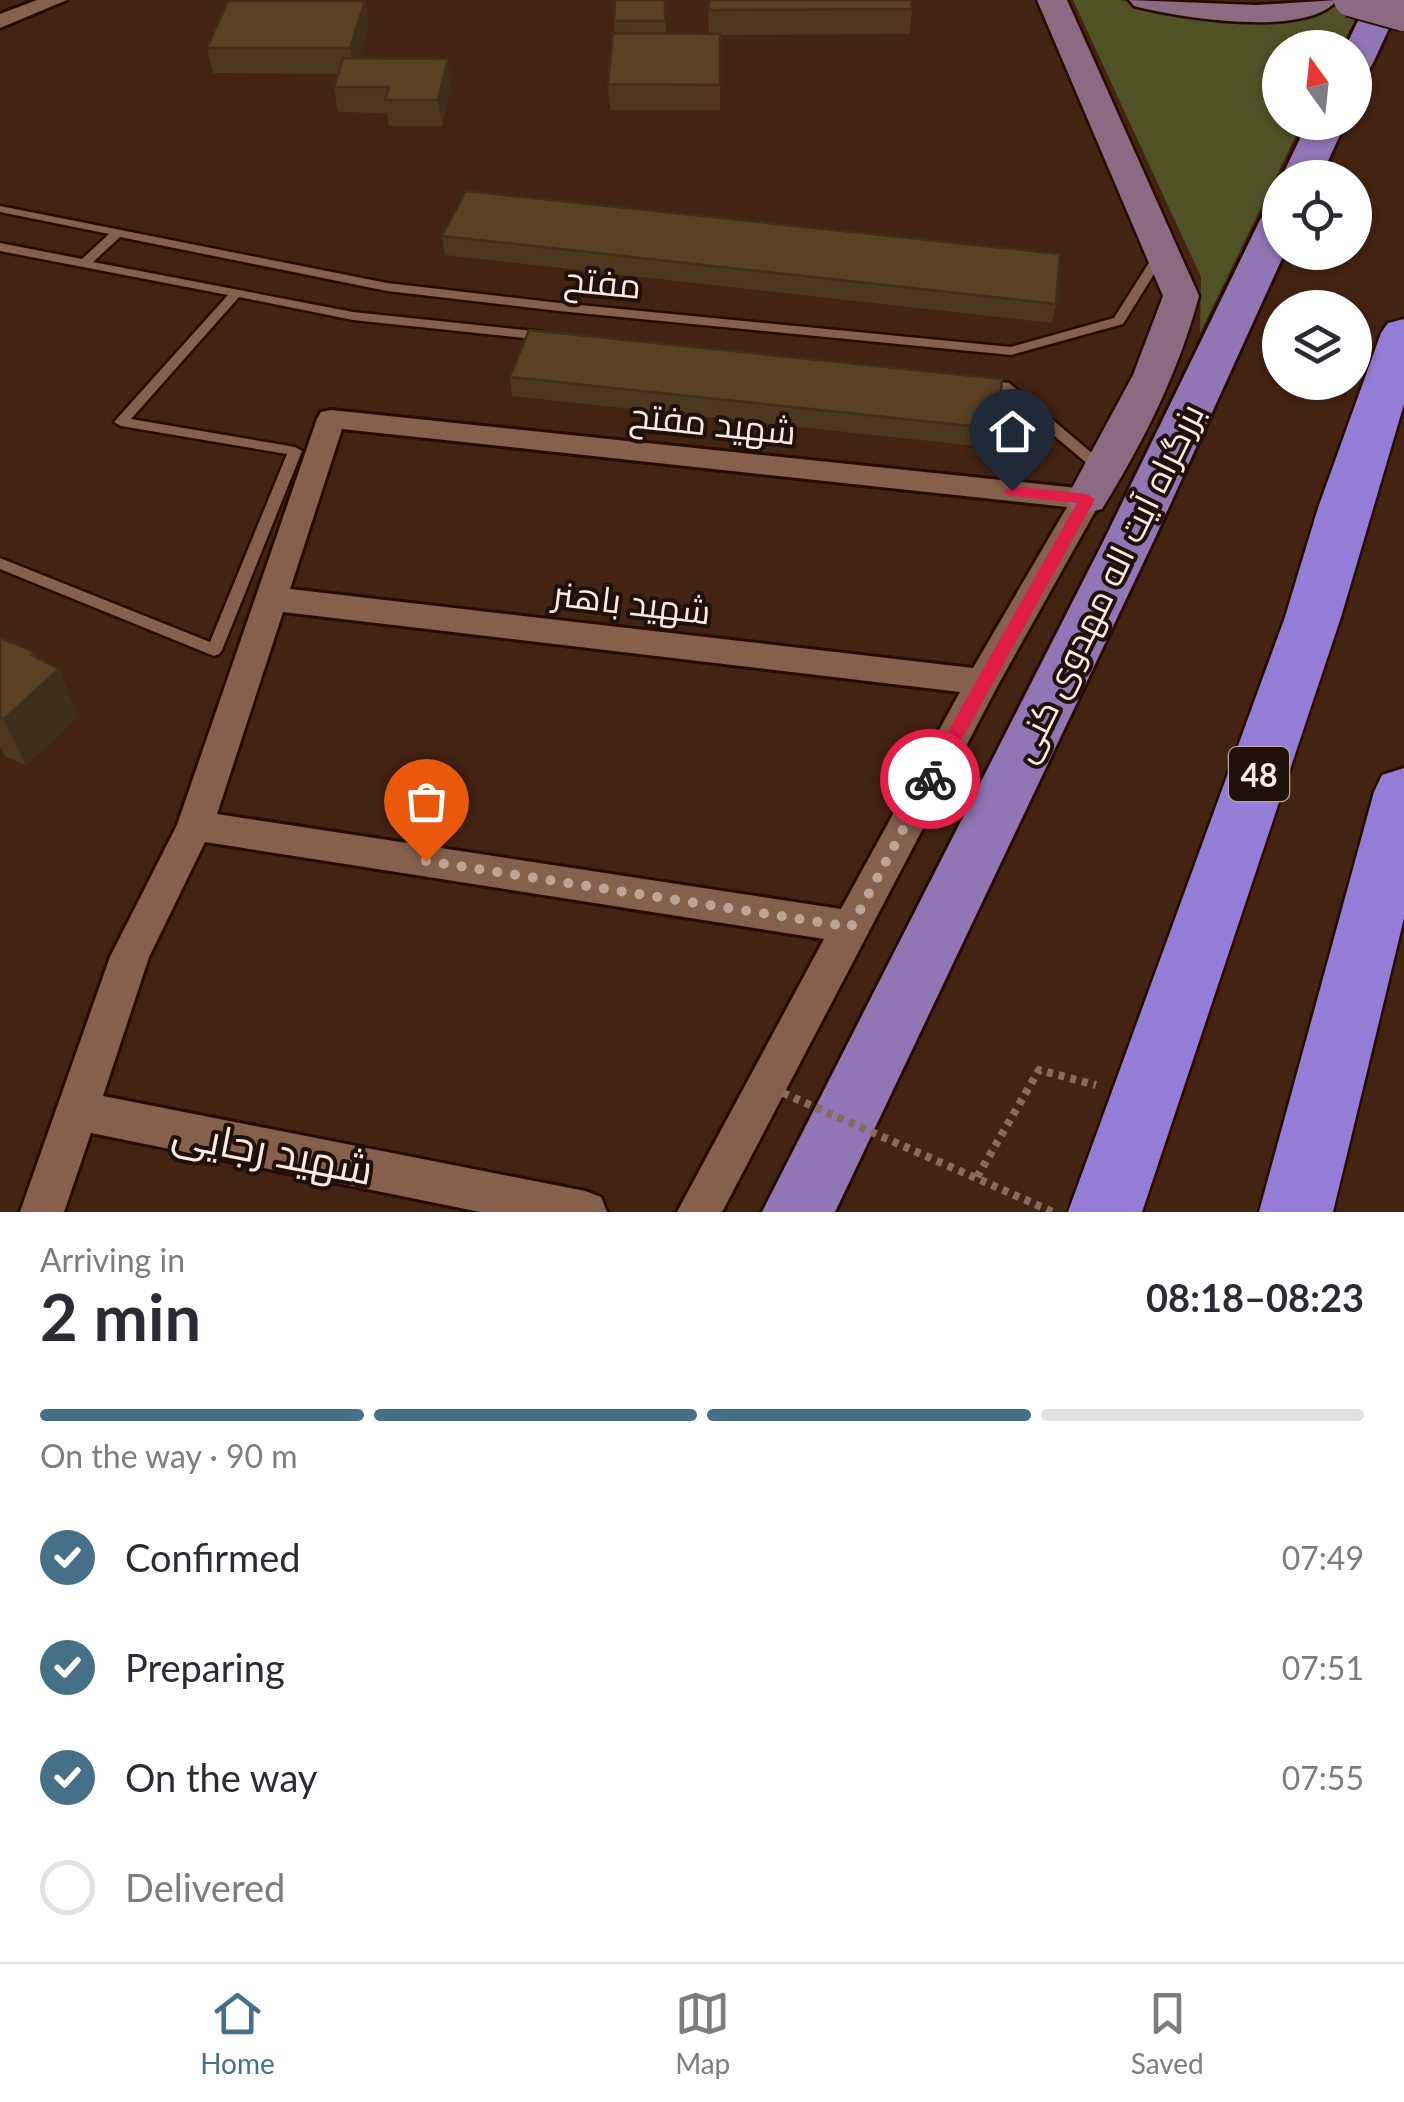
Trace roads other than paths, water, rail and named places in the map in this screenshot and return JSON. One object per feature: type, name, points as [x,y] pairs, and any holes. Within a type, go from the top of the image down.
[{"type":"highway","name":"48","points":[[1105,1212],[1313,617],[1344,508],[1404,333]]},
{"type":"highway","points":[[1296,1212],[1404,792]]},
{"type":"main road","points":[[1052,0],[1181,296],[1173,329],[1125,427],[1114,487]]},
{"type":"main road","points":[[1144,0],[1196,11],[1244,15],[1296,11],[1322,0]]},
{"type":"main road","points":[[1350,0],[1404,14]]},
{"type":"main road","points":[[1370,30],[1383,0],[1404,6]]},
{"type":"main road","name":"بزرگراه آیت اله مهدوی کنی","points":[[798,1212],[1114,487],[1204,380],[1262,258]]},
{"type":"main road","points":[[1125,427],[1204,380]]},
{"type":"street","points":[[0,22],[56,0]]},
{"type":"street","name":"شهید مفتح","points":[[274,599],[331,419],[1114,487]]},
{"type":"street","points":[[699,1212],[982,682],[1114,487]]},
{"type":"street","points":[[42,1212],[130,957],[195,825],[274,599]]},
{"type":"street","name":"شهید باهنر","points":[[274,599],[982,682]]},
{"type":"street","points":[[195,825],[851,927]]},
{"type":"street","name":"شهید رجایی","points":[[79,1111],[585,1212]]},
{"type":"lane","name":"مفتح","points":[[0,209],[387,287],[1010,351],[1119,321],[1164,250]]},
{"type":"lane","points":[[84,264],[117,233]]},
{"type":"lane","name":"مفتح","points":[[0,247],[353,316],[550,337]]},
{"type":"lane","points":[[0,563],[214,650],[294,451],[121,422],[235,295]]},
{"type":"lane","points":[[965,382],[1004,386],[1114,487]]}]
